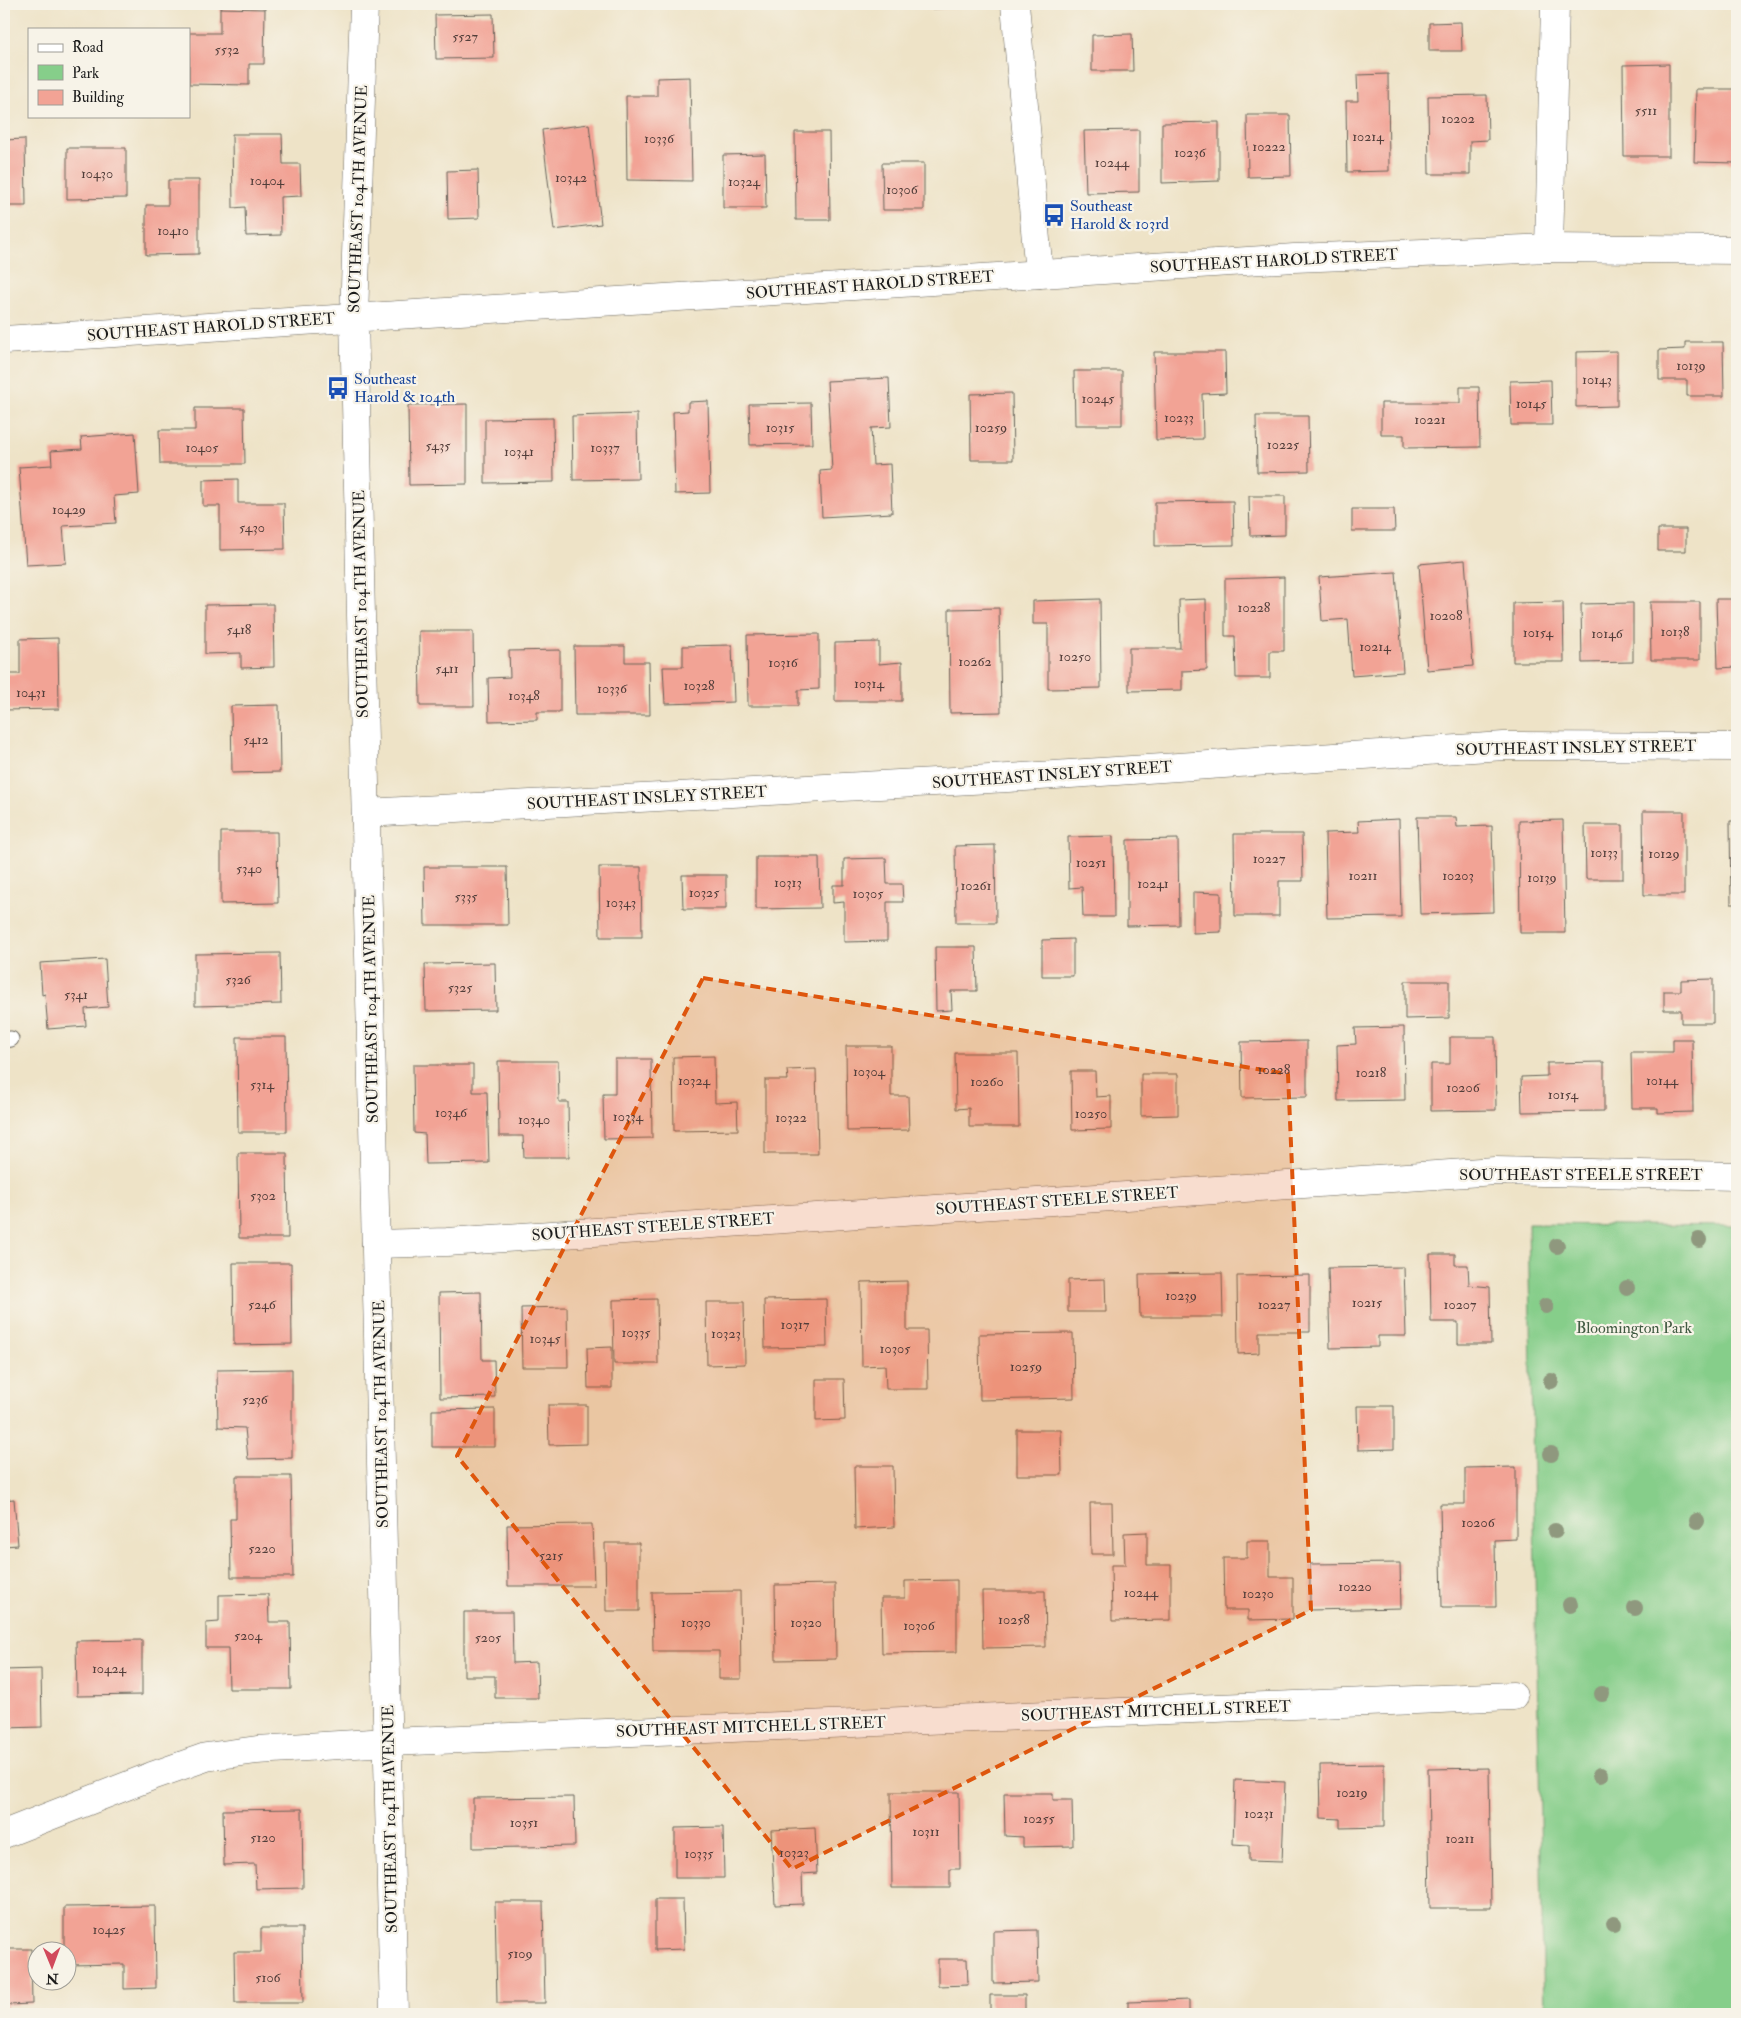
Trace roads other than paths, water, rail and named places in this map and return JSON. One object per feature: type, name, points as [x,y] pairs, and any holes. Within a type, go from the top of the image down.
[{"type":"street","name":"SOUTHEAST 104TH AVENUE","points":[[364,4],[354,318],[394,2014]]},
{"type":"street","points":[[1015,4],[1039,274]]},
{"type":"street","points":[[1549,248],[1555,4]]},
{"type":"street","name":"SOUTHEAST HAROLD STREET","points":[[4,340],[1304,258],[1549,248],[1737,250]]},
{"type":"street","name":"SOUTHEAST INSLEY STREET","points":[[366,814],[998,779],[1504,746],[1737,747]]},
{"type":"street","name":"SOUTHEAST STEELE STREET","points":[[376,1244],[446,1242],[1495,1171],[1737,1176]]},
{"type":"street","name":"SOUTHEAST MITCHELL STREET","points":[[4,1834],[206,1757],[257,1750],[388,1742],[1514,1696]]},
{"type":"place","name":"Southeast Harold & 103rd","points":[[1054,215]]},
{"type":"place","name":"Southeast Harold & 104th","points":[[338,388]]},
{"type":"park label","name":"Bloomington Park","points":[[1634,1328]]}]
